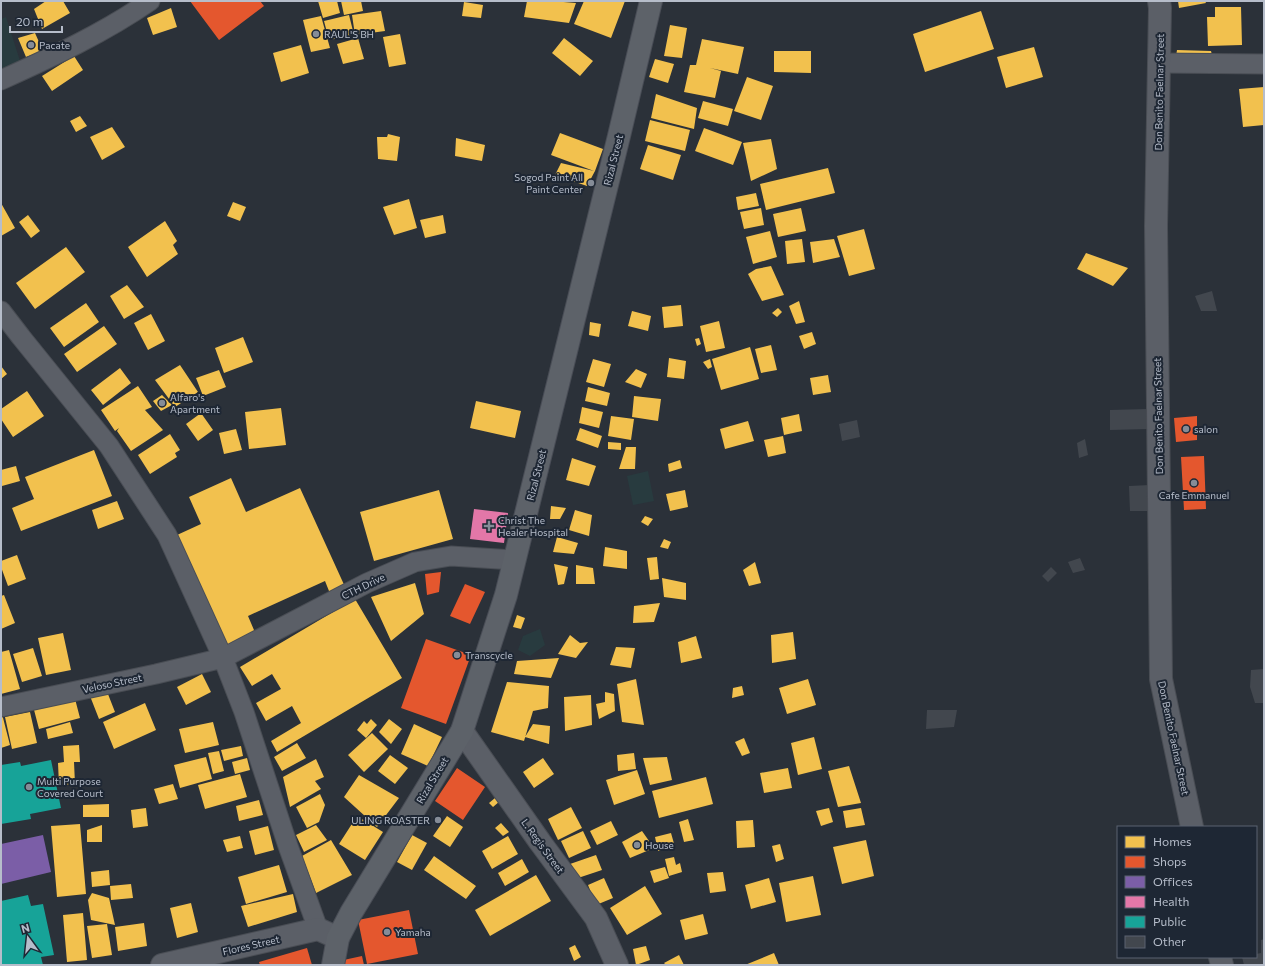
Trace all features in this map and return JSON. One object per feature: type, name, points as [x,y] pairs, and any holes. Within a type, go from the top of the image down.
[{"type":"main road","name":"Rizal Street","points":[[333,965],[338,938],[351,913],[462,731],[506,595],[616,152],[651,1]]},
{"type":"street","points":[[1,80],[67,49],[131,14],[150,1]]},
{"type":"street","name":"Don Benito Faelnar Street","points":[[1159,1],[1160,63],[1156,226],[1161,679],[1192,826]]},
{"type":"street","points":[[1160,63],[1264,64]]},
{"type":"street","points":[[1,311],[13,328],[109,446],[167,536],[223,658],[244,712],[288,846],[318,929],[338,938]]},
{"type":"street","name":"CTH Drive","points":[[223,658],[367,583],[415,562],[451,556],[515,560]]},
{"type":"street","name":"Veloso Street","points":[[1,707],[223,658]]},
{"type":"street","name":"L. Regis Street","points":[[462,731],[540,842],[596,918],[617,965]]},
{"type":"street","name":"Flores Street","points":[[162,965],[318,929]]},
{"type":"green space","points":[[6,17],[21,64],[1,72],[1,19]]},
{"type":"green space","points":[[648,471],[654,501],[633,505],[627,476]]},
{"type":"green space","points":[[540,629],[545,645],[530,656],[518,650],[523,636]]},
{"type":"building: Homes","points":[[46,1],[63,1],[70,13],[42,29],[34,9]]},
{"type":"building: Homes","points":[[318,1],[337,1],[340,13],[323,18]]},
{"type":"building: Homes","points":[[341,1],[361,1],[363,11],[344,15]]},
{"type":"building: Homes","points":[[527,1],[576,3],[569,23],[524,17]]},
{"type":"building: Homes","points":[[584,1],[625,1],[611,38],[574,24]]},
{"type":"building: Homes","points":[[1178,1],[1205,1],[1206,3],[1179,8]]},
{"type":"building: Homes","points":[[464,2],[483,5],[481,18],[462,16]]},
{"type":"building: Homes","points":[[1215,7],[1241,7],[1242,45],[1208,46],[1207,17],[1215,17]]},
{"type":"building: Homes","points":[[171,8],[177,27],[153,35],[147,18]]},
{"type":"building: Homes","points":[[381,11],[385,31],[355,35],[352,15]]},
{"type":"building: Homes","points":[[981,11],[994,49],[925,72],[913,34]]},
{"type":"building: Homes","points":[[349,15],[354,35],[329,40],[324,21]]},
{"type":"building: Homes","name":"RAUL'S BH","points":[[321,16],[330,48],[311,52],[303,20]]},
{"type":"building: Homes","points":[[670,25],[687,28],[682,58],[664,56]]},
{"type":"building: Homes","name":"Pacate","points":[[35,33],[43,51],[26,57],[18,38]]},
{"type":"building: Homes","points":[[400,34],[406,64],[389,67],[383,37]]},
{"type":"building: Homes","points":[[358,38],[364,59],[343,64],[337,44]]},
{"type":"building: Homes","points":[[564,38],[593,61],[580,76],[552,53]]},
{"type":"building: Homes","points":[[702,39],[744,47],[738,74],[710,68],[721,71],[715,98],[684,92],[690,65],[696,65]]},
{"type":"building: Homes","points":[[301,45],[309,73],[281,82],[273,53]]},
{"type":"building: Homes","points":[[1034,47],[1043,77],[1006,88],[997,57]]},
{"type":"building: Homes","points":[[1177,50],[1211,51],[1215,67],[1174,68]]},
{"type":"building: Homes","points":[[774,51],[811,51],[811,73],[774,72]]},
{"type":"building: Homes","points":[[74,56],[83,70],[52,91],[42,76]]},
{"type":"building: Homes","points":[[655,59],[674,64],[668,83],[649,77]]},
{"type":"building: Homes","points":[[747,77],[773,86],[761,120],[734,111]]},
{"type":"building: Homes","points":[[1264,87],[1264,125],[1243,127],[1239,89]]},
{"type":"building: Homes","points":[[656,94],[697,108],[694,129],[651,118]]},
{"type":"building: Homes","points":[[703,101],[733,109],[728,126],[698,118]]},
{"type":"building: Homes","points":[[80,116],[87,126],[76,132],[70,121]]},
{"type":"building: Homes","points":[[650,120],[690,130],[685,151],[645,141]]},
{"type":"building: Homes","points":[[112,127],[125,147],[102,160],[90,137]]},
{"type":"building: Homes","points":[[704,128],[742,142],[733,165],[695,151]]},
{"type":"building: Homes","points":[[560,133],[603,149],[595,171],[587,186],[555,175],[561,163],[594,171],[551,155]]},
{"type":"building: Homes","points":[[388,134],[400,137],[397,161],[378,159],[377,137],[387,137]]},
{"type":"building: Homes","points":[[456,138],[485,145],[482,161],[455,156]]},
{"type":"building: Homes","points":[[771,139],[777,169],[751,181],[743,143]]},
{"type":"building: Homes","points":[[648,145],[681,155],[673,180],[640,169]]},
{"type":"building: Homes","points":[[828,168],[835,193],[766,210],[760,184]]},
{"type":"building: Homes","points":[[756,193],[759,206],[738,210],[736,197]]},
{"type":"building: Homes","points":[[409,199],[417,228],[394,235],[383,207]]},
{"type":"building: Homes","points":[[233,202],[246,207],[240,221],[227,216]]},
{"type":"building: Homes","points":[[1,203],[15,228],[1,236]]},
{"type":"building: Homes","points":[[761,208],[764,225],[744,229],[740,212]]},
{"type":"building: Homes","points":[[801,208],[806,231],[778,237],[773,214]]},
{"type":"building: Homes","points":[[28,215],[40,231],[31,238],[19,222]]},
{"type":"building: Homes","points":[[443,215],[446,233],[425,238],[420,220]]},
{"type":"building: Homes","points":[[165,221],[177,241],[173,245],[178,254],[147,277],[128,247]]},
{"type":"building: Homes","points":[[864,229],[875,269],[849,276],[837,236]]},
{"type":"building: Homes","points":[[770,231],[777,257],[753,264],[746,237]]},
{"type":"building: Homes","points":[[802,239],[805,262],[787,264],[785,241]]},
{"type":"building: Homes","points":[[834,239],[840,257],[813,263],[810,242]]},
{"type":"building: Homes","points":[[66,247],[85,272],[35,309],[16,283]]},
{"type":"building: Homes","points":[[1086,253],[1128,268],[1113,286],[1077,269]]},
{"type":"building: Homes","points":[[771,266],[784,295],[762,301],[748,274],[756,269]]},
{"type":"building: Homes","points":[[127,285],[144,307],[124,319],[110,296]]},
{"type":"building: Homes","points":[[799,301],[805,322],[796,324],[789,306]]},
{"type":"building: Homes","points":[[86,303],[99,322],[64,347],[50,328]]},
{"type":"building: Homes","points":[[681,305],[683,326],[664,328],[662,307]]},
{"type":"building: Homes","points":[[778,308],[782,312],[777,317],[772,313]]},
{"type":"building: Homes","points":[[632,311],[651,316],[648,331],[628,326]]},
{"type":"building: Homes","points":[[151,314],[165,341],[148,350],[134,323]]},
{"type":"building: Homes","points":[[719,321],[725,348],[706,352],[700,326]]},
{"type":"building: Homes","points":[[590,322],[601,324],[599,337],[589,335]]},
{"type":"building: Homes","points":[[104,326],[117,344],[77,372],[64,354]]},
{"type":"building: Homes","points":[[812,332],[816,344],[804,349],[799,336]]},
{"type":"building: Homes","points":[[243,337],[253,362],[224,373],[215,348]]},
{"type":"building: Homes","points":[[699,338],[701,344],[697,346],[695,339]]},
{"type":"building: Homes","points":[[771,345],[777,370],[761,373],[755,349]]},
{"type":"building: Homes","points":[[750,347],[759,379],[721,390],[712,359]]},
{"type":"building: Homes","points":[[669,358],[686,361],[684,379],[667,377]]},
{"type":"building: Homes","points":[[593,359],[611,364],[604,387],[586,382]]},
{"type":"building: Homes","points":[[710,359],[712,367],[708,369],[703,362]]},
{"type":"building: Homes","points":[[180,365],[198,392],[175,407],[155,380]]},
{"type":"building: Homes","points":[[1,366],[7,374],[1,379]]},
{"type":"building: Homes","points":[[120,368],[131,383],[103,405],[91,390]]},
{"type":"building: Homes","points":[[636,369],[647,374],[641,388],[625,382]]},
{"type":"building: Homes","points":[[219,370],[226,387],[203,396],[196,378]]},
{"type":"building: Homes","points":[[828,375],[831,392],[813,395],[810,378]]},
{"type":"building: Homes","points":[[138,386],[152,407],[145,410],[163,430],[131,451],[117,431],[119,428],[115,431],[101,410]]},
{"type":"building: Homes","points":[[588,387],[610,393],[607,406],[585,401]]},
{"type":"building: Homes","points":[[27,391],[44,416],[13,437],[1,419],[1,409]]},
{"type":"building: Homes","name":"Alfaro's Apartment","points":[[162,395],[172,405],[161,411],[153,401]]},
{"type":"building: Homes","points":[[634,396],[661,399],[658,421],[632,417]]},
{"type":"building: Homes","points":[[476,401],[521,411],[515,438],[470,428]]},
{"type":"building: Homes","points":[[582,407],[603,412],[599,428],[579,423]]},
{"type":"building: Homes","points":[[281,408],[286,445],[249,449],[245,412]]},
{"type":"building: Homes","points":[[201,413],[213,430],[198,441],[186,424]]},
{"type":"building: Homes","points":[[799,414],[802,431],[784,435],[781,418]]},
{"type":"building: Homes","points":[[611,416],[634,419],[631,440],[608,436]]},
{"type":"building: Homes","points":[[748,421],[754,441],[725,449],[720,429]]},
{"type":"building: Homes","points":[[580,428],[602,436],[598,448],[576,440]]},
{"type":"building: Homes","points":[[236,429],[242,450],[224,454],[219,433]]},
{"type":"building: Homes","points":[[170,434],[180,450],[175,453],[177,457],[150,474],[138,455]]},
{"type":"building: Homes","points":[[783,436],[786,453],[768,457],[764,440]]},
{"type":"building: Homes","points":[[608,442],[621,443],[621,450],[608,449]]},
{"type":"building: Homes","points":[[626,447],[636,447],[635,469],[619,469]]},
{"type":"building: Homes","points":[[94,450],[112,496],[21,531],[12,508],[34,499],[25,477]]},
{"type":"building: Homes","points":[[572,458],[596,466],[589,486],[566,480]]},
{"type":"building: Homes","points":[[680,460],[682,468],[669,472],[668,464]]},
{"type":"building: Homes","points":[[16,466],[20,481],[2,486],[1,470]]},
{"type":"building: Homes","points":[[231,478],[246,512],[300,488],[346,589],[331,596],[325,581],[248,616],[257,637],[229,650],[177,535],[201,524],[189,497]]},
{"type":"building: Homes","points":[[439,490],[453,539],[374,561],[360,512]]},
{"type":"building: Homes","points":[[685,490],[688,507],[670,511],[666,494]]},
{"type":"building: Homes","points":[[117,501],[124,519],[98,529],[92,510]]},
{"type":"building: Homes","points":[[551,506],[566,508],[560,519],[550,519]]},
{"type":"building: Homes","points":[[575,510],[592,515],[589,536],[569,530]]},
{"type":"building: Homes","points":[[645,516],[653,519],[648,526],[641,522]]},
{"type":"building: Homes","points":[[557,537],[578,543],[574,554],[553,552]]},
{"type":"building: Homes","points":[[664,539],[671,542],[668,549],[660,547]]},
{"type":"building: Homes","points":[[605,547],[627,551],[627,569],[603,566]]},
{"type":"building: Homes","points":[[17,555],[26,579],[8,586],[1,567],[1,561]]},
{"type":"building: Homes","points":[[657,557],[659,579],[650,580],[647,558]]},
{"type":"building: Homes","points":[[755,562],[761,583],[749,586],[743,570]]},
{"type":"building: Homes","points":[[554,564],[568,567],[564,584],[558,585]]},
{"type":"building: Homes","points":[[576,565],[593,568],[595,584],[576,584]]},
{"type":"building: Homes","points":[[662,578],[686,583],[686,600],[664,597]]},
{"type":"building: Homes","points":[[415,583],[424,614],[391,641],[371,597]]},
{"type":"building: Homes","points":[[4,595],[15,623],[1,629],[1,596]]},
{"type":"building: Homes","points":[[355,599],[402,678],[277,752],[271,741],[301,723],[292,706],[266,721],[256,703],[281,689],[272,674],[252,686],[240,667]]},
{"type":"building: Homes","points":[[660,603],[654,622],[633,623],[634,606]]},
{"type":"building: Homes","points":[[517,615],[525,618],[521,629],[513,627]]},
{"type":"building: Homes","points":[[793,632],[796,659],[772,663],[771,635]]},
{"type":"building: Homes","points":[[63,633],[71,670],[46,675],[38,638]]},
{"type":"building: Homes","points":[[570,635],[580,643],[588,642],[576,658],[558,654]]},
{"type":"building: Homes","points":[[696,636],[702,658],[681,663],[678,642]]},
{"type":"building: Homes","points":[[616,647],[635,648],[631,668],[610,665]]},
{"type":"building: Homes","points":[[33,648],[42,676],[22,682],[13,654]]},
{"type":"building: Homes","points":[[9,650],[20,689],[1,694],[1,652]]},
{"type":"building: Homes","points":[[559,658],[551,678],[514,674],[517,661]]},
{"type":"building: Homes","points":[[202,674],[211,692],[186,705],[177,687]]},
{"type":"building: Homes","points":[[636,679],[644,725],[622,722],[617,684]]},
{"type":"building: Homes","points":[[808,679],[816,705],[787,714],[779,688]]},
{"type":"building: Homes","points":[[507,682],[549,686],[548,708],[533,711],[524,741],[491,732]]},
{"type":"building: Homes","points":[[742,686],[744,695],[732,698],[733,688]]},
{"type":"building: Homes","points":[[106,689],[115,712],[99,719],[90,696]]},
{"type":"building: Homes","points":[[605,692],[614,694],[615,711],[599,719],[596,704],[605,702]]},
{"type":"building: Homes","points":[[74,695],[80,718],[39,729],[33,706]]},
{"type":"building: Homes","points":[[591,695],[592,725],[565,731],[564,697]]},
{"type":"building: Homes","points":[[145,703],[156,730],[114,749],[103,722]]},
{"type":"building: Homes","points":[[1,710],[10,745],[1,748]]},
{"type":"building: Homes","points":[[30,712],[37,743],[12,749],[5,717]]},
{"type":"building: Homes","points":[[371,719],[377,725],[366,738],[357,730],[364,721],[367,724]]},
{"type":"building: Homes","points":[[389,719],[402,729],[391,744],[379,732]]},
{"type":"building: Homes","points":[[70,722],[73,733],[48,739],[46,729]]},
{"type":"building: Homes","points":[[213,722],[219,745],[185,753],[179,729]]},
{"type":"building: Homes","points":[[414,724],[442,737],[428,766],[401,754]]},
{"type":"building: Homes","points":[[533,724],[550,726],[549,744],[525,737]]},
{"type":"building: Homes","points":[[372,733],[388,749],[364,772],[348,755]]},
{"type":"building: Homes","points":[[814,737],[822,769],[798,775],[791,743]]},
{"type":"building: Homes","points":[[744,738],[750,753],[742,756],[735,742]]},
{"type":"building: Homes","points":[[297,743],[306,758],[282,771],[274,757]]},
{"type":"building: Homes","points":[[79,745],[80,762],[74,762],[75,784],[59,785],[58,763],[64,762],[63,746]]},
{"type":"building: Homes","points":[[241,746],[243,756],[224,761],[221,750]]},
{"type":"building: Homes","points":[[219,751],[224,771],[213,774],[208,753]]},
{"type":"building: Homes","points":[[634,753],[636,769],[618,771],[617,755]]},
{"type":"building: Homes","points":[[390,755],[408,768],[395,784],[378,771]]},
{"type":"building: Homes","points":[[206,757],[212,779],[180,788],[174,765]]},
{"type":"building: Homes","points":[[667,757],[672,780],[650,785],[643,758]]},
{"type":"building: Homes","points":[[247,758],[250,770],[235,774],[232,762]]},
{"type":"building: Homes","points":[[543,758],[554,774],[534,788],[523,772]]},
{"type":"building: Homes","points":[[316,759],[324,777],[315,781],[321,789],[290,807],[283,777]]},
{"type":"building: Homes","points":[[849,766],[861,803],[838,807],[828,771]]},
{"type":"building: Homes","points":[[788,768],[792,788],[764,793],[760,773]]},
{"type":"building: Homes","points":[[637,770],[645,794],[614,805],[606,780]]},
{"type":"building: Homes","points":[[240,774],[247,797],[205,809],[198,785]]},
{"type":"building: Homes","points":[[359,775],[399,798],[377,827],[344,797]]},
{"type":"building: Homes","points":[[706,777],[713,804],[659,818],[652,791]]},
{"type":"building: Homes","points":[[173,784],[178,799],[159,804],[154,789]]},
{"type":"building: Homes","points":[[320,794],[325,805],[319,822],[307,828],[296,807]]},
{"type":"building: Homes","points":[[495,798],[500,801],[493,807],[489,803]]},
{"type":"building: Homes","points":[[259,800],[263,815],[239,821],[236,806]]},
{"type":"building: Homes","points":[[109,804],[109,817],[83,817],[83,805]]},
{"type":"building: Homes","points":[[571,807],[582,828],[558,840],[548,819]]},
{"type":"building: Homes","points":[[146,808],[148,826],[133,828],[131,810]]},
{"type":"building: Homes","points":[[829,808],[833,822],[821,826],[816,811]]},
{"type":"building: Homes","points":[[861,808],[865,825],[846,828],[843,811]]},
{"type":"building: Homes","points":[[357,816],[383,832],[365,860],[339,844]]},
{"type":"building: Homes","points":[[447,816],[463,827],[450,847],[433,836]]},
{"type":"building: Homes","points":[[688,819],[694,840],[684,842],[679,822]]},
{"type":"building: Homes","points":[[753,820],[755,847],[737,848],[736,821]]},
{"type":"building: Homes","points":[[611,821],[618,835],[597,845],[590,831]]},
{"type":"building: Homes","points":[[501,823],[509,832],[503,836],[495,828]]},
{"type":"building: Homes","points":[[80,824],[86,894],[57,897],[51,826]]},
{"type":"building: Homes","points":[[102,825],[102,842],[87,842],[87,830]]},
{"type":"building: Homes","points":[[316,825],[327,840],[304,852],[296,835]]},
{"type":"building: Homes","points":[[268,826],[274,850],[255,855],[249,831]]},
{"type":"building: Homes","points":[[583,831],[591,848],[569,858],[561,841]]},
{"type":"building: Homes","name":"House","points":[[642,831],[654,848],[630,858],[622,842]]},
{"type":"building: Homes","points":[[671,833],[675,847],[658,851],[655,837]]},
{"type":"building: Homes","points":[[412,835],[427,843],[412,870],[397,862]]},
{"type":"building: Homes","points":[[240,836],[243,848],[227,852],[223,840]]},
{"type":"building: Homes","points":[[508,836],[518,854],[492,869],[482,851]]},
{"type":"building: Homes","points":[[331,840],[352,875],[316,893],[302,856]]},
{"type":"building: Homes","points":[[866,840],[874,876],[842,884],[833,847]]},
{"type":"building: Homes","points":[[780,844],[784,859],[776,862],[772,846]]},
{"type":"building: Homes","points":[[596,855],[602,870],[575,879],[570,864]]},
{"type":"building: Homes","points":[[434,856],[476,886],[466,899],[424,870]]},
{"type":"building: Homes","points":[[674,857],[676,865],[680,863],[682,872],[669,876],[665,859]]},
{"type":"building: Homes","points":[[522,859],[529,872],[505,886],[498,873]]},
{"type":"building: Homes","points":[[279,865],[287,892],[246,904],[238,877]]},
{"type":"building: Homes","points":[[665,867],[669,878],[654,883],[650,871]]},
{"type":"building: Homes","points":[[109,870],[110,885],[92,887],[91,872]]},
{"type":"building: Homes","points":[[723,872],[726,891],[710,893],[707,873]]},
{"type":"building: Homes","points":[[536,875],[551,901],[490,936],[475,910]]},
{"type":"building: Homes","points":[[813,876],[821,915],[786,922],[779,883]]},
{"type":"building: Homes","points":[[604,878],[613,898],[596,905],[588,885]]},
{"type":"building: Homes","points":[[769,878],[776,902],[751,909],[745,885]]},
{"type":"building: Homes","points":[[131,884],[133,898],[111,900],[110,886]]},
{"type":"building: Homes","points":[[645,886],[662,914],[627,935],[610,908]]},
{"type":"building: Homes","points":[[92,893],[109,898],[115,925],[91,920],[88,900]]},
{"type":"building: Homes","points":[[293,894],[297,912],[248,927],[241,906]]},
{"type":"building: Homes","points":[[191,903],[198,932],[177,938],[170,908]]},
{"type":"building: Homes","points":[[83,913],[87,960],[67,962],[63,915]]},
{"type":"building: Homes","points":[[703,914],[708,934],[685,940],[680,920]]},
{"type":"building: Homes","points":[[144,923],[147,946],[118,951],[115,927]]},
{"type":"building: Homes","points":[[107,924],[112,955],[92,958],[87,926]]},
{"type":"building: Homes","points":[[575,945],[581,957],[574,961],[569,948]]},
{"type":"building: Homes","points":[[646,946],[650,960],[636,965],[633,949]]},
{"type":"building: Homes","points":[[774,953],[779,965],[745,965]]},
{"type":"building: Homes","points":[[679,955],[684,965],[666,965],[664,963]]},
{"type":"building: Shops","points":[[190,1],[260,1],[264,6],[219,40]]},
{"type":"building: Shops","name":"salon","points":[[1197,416],[1197,440],[1176,442],[1174,418]]},
{"type":"building: Shops","name":"Cafe Emmanuel","points":[[1204,456],[1206,509],[1184,510],[1181,457]]},
{"type":"building: Shops","points":[[441,572],[439,592],[427,595],[425,574]]},
{"type":"building: Shops","points":[[465,584],[485,592],[470,624],[450,616]]},
{"type":"building: Shops","points":[[426,639],[471,655],[446,724],[401,708]]},
{"type":"building: Shops","points":[[457,768],[485,787],[463,820],[435,801]]},
{"type":"building: Shops","name":"Yamaha","points":[[409,910],[418,954],[367,964],[358,920]]},
{"type":"building: Shops","points":[[307,948],[312,965],[260,965],[259,962]]},
{"type":"building: Shops","points":[[362,956],[364,965],[340,965],[339,961]]},
{"type":"building: Offices","points":[[43,835],[51,872],[1,884],[1,844]]},
{"type":"building: Health","name":"Christ The Healer Hospital","points":[[474,509],[508,513],[504,543],[470,539]]},
{"type":"building: Public","name":"Multi Purpose Covered Court","points":[[51,760],[61,808],[30,814],[31,819],[1,824],[1,765],[20,762],[21,766]]},
{"type":"building: Public","points":[[28,895],[31,906],[43,904],[54,955],[41,957],[43,965],[1,965],[1,901]]},
{"type":"building: Other","points":[[1212,291],[1217,311],[1201,311],[1195,296]]},
{"type":"building: Other","points":[[1149,409],[1149,429],[1110,430],[1110,410]]},
{"type":"building: Other","points":[[857,420],[860,437],[842,441],[839,424]]},
{"type":"building: Other","points":[[1085,439],[1088,455],[1079,458],[1077,443]]},
{"type":"building: Other","points":[[1150,485],[1151,511],[1130,511],[1129,486]]},
{"type":"building: Other","points":[[1080,558],[1085,570],[1073,573],[1068,562]]},
{"type":"building: Other","points":[[1051,567],[1057,573],[1048,582],[1042,576]]},
{"type":"building: Other","points":[[1264,669],[1264,703],[1255,703],[1250,687],[1251,670]]},
{"type":"building: Other","points":[[927,710],[957,710],[954,727],[926,729]]},
{"type":"building: Other","points":[[1264,939],[1264,965],[1244,965],[1242,958],[1257,958],[1257,954],[1261,953],[1261,940]]},
{"type":"place","name":"RAUL'S BH","points":[[316,34]]},
{"type":"place","name":"Pacate","points":[[31,45]]},
{"type":"place","name":"Sogod Paint All Paint Center","points":[[591,183]]},
{"type":"place","name":"Alfaro's Apartment","points":[[162,403]]},
{"type":"place","name":"salon","points":[[1186,429]]},
{"type":"place","name":"Cafe Emmanuel","points":[[1194,483]]},
{"type":"place","name":"Christ The Healer Hospital","points":[[489,526]]},
{"type":"place","name":"Transcycle","points":[[457,655]]},
{"type":"place","name":"Multi Purpose Covered Court","points":[[29,787]]},
{"type":"place","name":"ULING ROASTER","points":[[438,820]]},
{"type":"place","name":"House","points":[[637,845]]},
{"type":"place","name":"Yamaha","points":[[387,932]]}]
